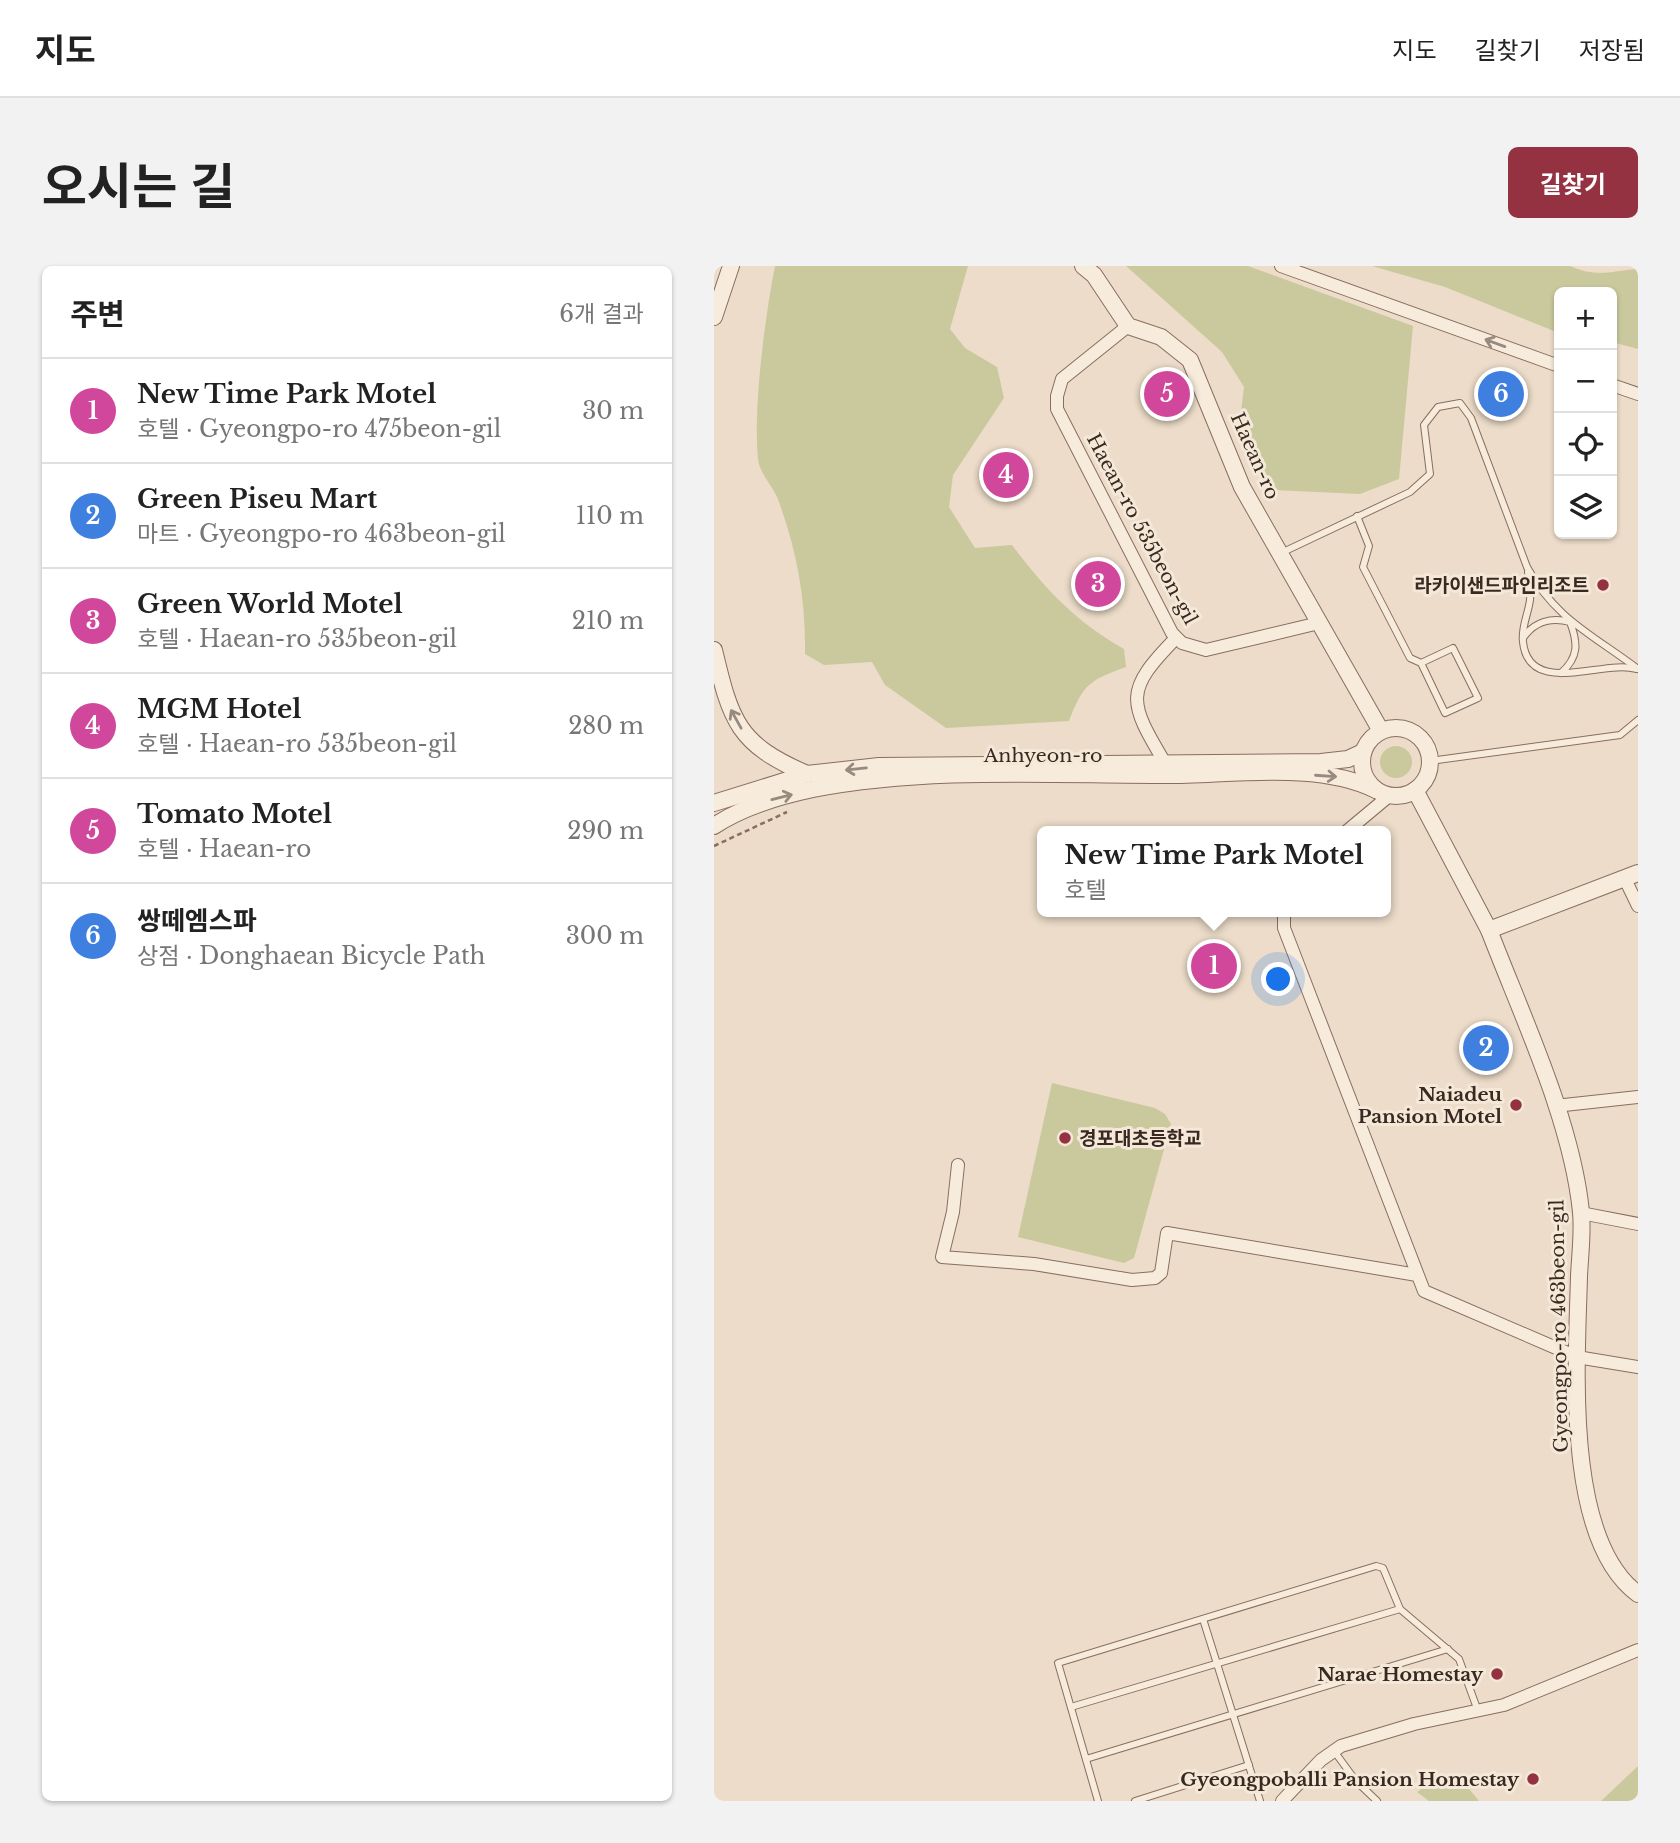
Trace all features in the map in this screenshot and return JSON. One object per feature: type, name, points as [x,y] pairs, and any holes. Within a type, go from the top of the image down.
[{"type":"street","points":[[714,317],[731,266]]},
{"type":"street","points":[[1083,266],[1094,275],[1128,326]]},
{"type":"street","points":[[1281,266],[1554,364]]},
{"type":"street","name":"Haean-ro","points":[[1128,326],[1161,337],[1189,360],[1242,487],[1381,731]]},
{"type":"street","name":"Haean-ro 535beon-gil","points":[[1128,326],[1062,379],[1057,410],[1177,638],[1182,643],[1206,650],[1320,623]]},
{"type":"street","points":[[1617,386],[1638,394]]},
{"type":"street","points":[[1165,763],[1137,712],[1134,696],[1148,667],[1177,638]]},
{"type":"street","points":[[714,650],[725,695],[738,724],[758,749],[807,774]]},
{"type":"street","points":[[1352,826],[1383,793],[1415,790],[1424,782],[1430,761],[1422,740],[1414,733],[1392,728],[1381,731],[1373,736],[1363,752],[1363,774],[1383,793]]},
{"type":"street","name":"Anhyeon-ro","points":[[714,803],[807,774],[879,766],[1321,762],[1348,759],[1363,752]]},
{"type":"street","name":"Anhyeon-ro","points":[[716,820],[768,801],[812,789],[883,779],[1003,775],[1284,773],[1356,780],[1383,793]]},
{"type":"street","points":[[1415,790],[1489,930],[1631,875],[1638,905]]},
{"type":"street","points":[[1284,917],[1284,928],[1424,1291],[1577,1357],[1638,1367]]},
{"type":"street","name":"Gyeongpo-ro 463beon-gil","points":[[1489,930],[1555,1106],[1581,1213],[1578,1417],[1596,1534],[1613,1571],[1638,1594]]},
{"type":"street","points":[[1555,1106],[1638,1097]]},
{"type":"street","points":[[958,1165],[953,1212],[942,1258],[1034,1264],[1132,1280],[1155,1279],[1161,1273],[1167,1233],[1417,1275]]},
{"type":"street","points":[[1581,1213],[1638,1224]]},
{"type":"street","points":[[1282,1801],[1321,1760],[1341,1746],[1414,1724],[1504,1705],[1638,1650]]},
{"type":"lane","points":[[1281,553],[1410,492],[1430,474],[1424,425],[1438,407],[1460,403],[1471,418],[1527,567],[1539,588],[1570,622],[1638,669]]},
{"type":"lane","points":[[1357,516],[1369,546],[1363,567],[1409,657],[1421,663],[1445,713],[1478,698],[1453,648],[1421,663]]},
{"type":"lane","points":[[1527,567],[1530,599],[1523,639],[1528,659],[1539,669],[1560,674],[1624,666],[1638,669]]},
{"type":"lane","points":[[1523,639],[1536,624],[1561,619],[1570,622],[1576,637],[1576,652],[1571,664],[1560,674]]},
{"type":"lane","points":[[1430,761],[1620,735],[1638,720]]},
{"type":"lane","points":[[1098,1801],[1058,1663],[1376,1566],[1383,1568],[1400,1609],[1459,1659],[1478,1711]]},
{"type":"lane","points":[[1071,1707],[1400,1609]]},
{"type":"lane","points":[[1203,1619],[1260,1801]]},
{"type":"lane","points":[[1086,1759],[1448,1649]]},
{"type":"lane","points":[[1334,1751],[1356,1781],[1377,1801]]},
{"type":"lane","points":[[1135,1801],[1249,1765]]},
{"type":"path","points":[[714,846],[797,807]]},
{"type":"green space","points":[[775,266],[968,266],[950,329],[965,348],[997,367],[1004,398],[953,475],[949,507],[975,548],[1012,545],[1037,576],[1076,616],[1124,649],[1126,667],[1089,685],[1069,721],[946,728],[885,685],[872,662],[824,665],[805,654],[802,595],[791,539],[779,502],[761,470],[758,459],[759,388]]},
{"type":"green space","points":[[1126,266],[1248,266],[1413,326],[1399,479],[1360,494],[1273,490],[1240,420],[1244,387],[1222,352]]},
{"type":"green space","points":[[1372,266],[1570,266],[1596,273],[1638,269],[1638,349],[1617,343],[1617,287],[1554,287],[1554,331],[1445,287]]},
{"type":"green space","points":[[1396,746],[1408,750],[1412,762],[1408,774],[1396,778],[1384,774],[1380,762],[1384,750]]},
{"type":"green space","points":[[1052,1083],[1155,1108],[1165,1114],[1171,1124],[1134,1258],[1124,1263],[1018,1237]]},
{"type":"green space","points":[[1638,1766],[1638,1801],[1601,1801]]},
{"type":"green space","points":[[1439,1777],[1470,1790],[1479,1801],[1429,1801],[1417,1792]]},
{"type":"place","name":"Tomato Motel","points":[[1167,394]]},
{"type":"place","name":"쌍떼엠스파","points":[[1501,394]]},
{"type":"place","name":"MGM Hotel","points":[[1006,475]]},
{"type":"place","name":"Green World Motel","points":[[1098,584]]},
{"type":"place","name":"라카이샌드파인리조트","points":[[1603,585]]},
{"type":"place","name":"New Time Park Motel","points":[[1214,966]]},
{"type":"place","name":"Green Piseu Mart","points":[[1486,1048]]},
{"type":"place","name":"Naiadeu Pansion Motel","points":[[1516,1105]]},
{"type":"place","name":"경포대초등학교","points":[[1065,1138]]},
{"type":"place","name":"Narae Homestay","points":[[1497,1674]]},
{"type":"place","name":"Gyeongpoballi Pansion Homestay","points":[[1533,1779]]}]
